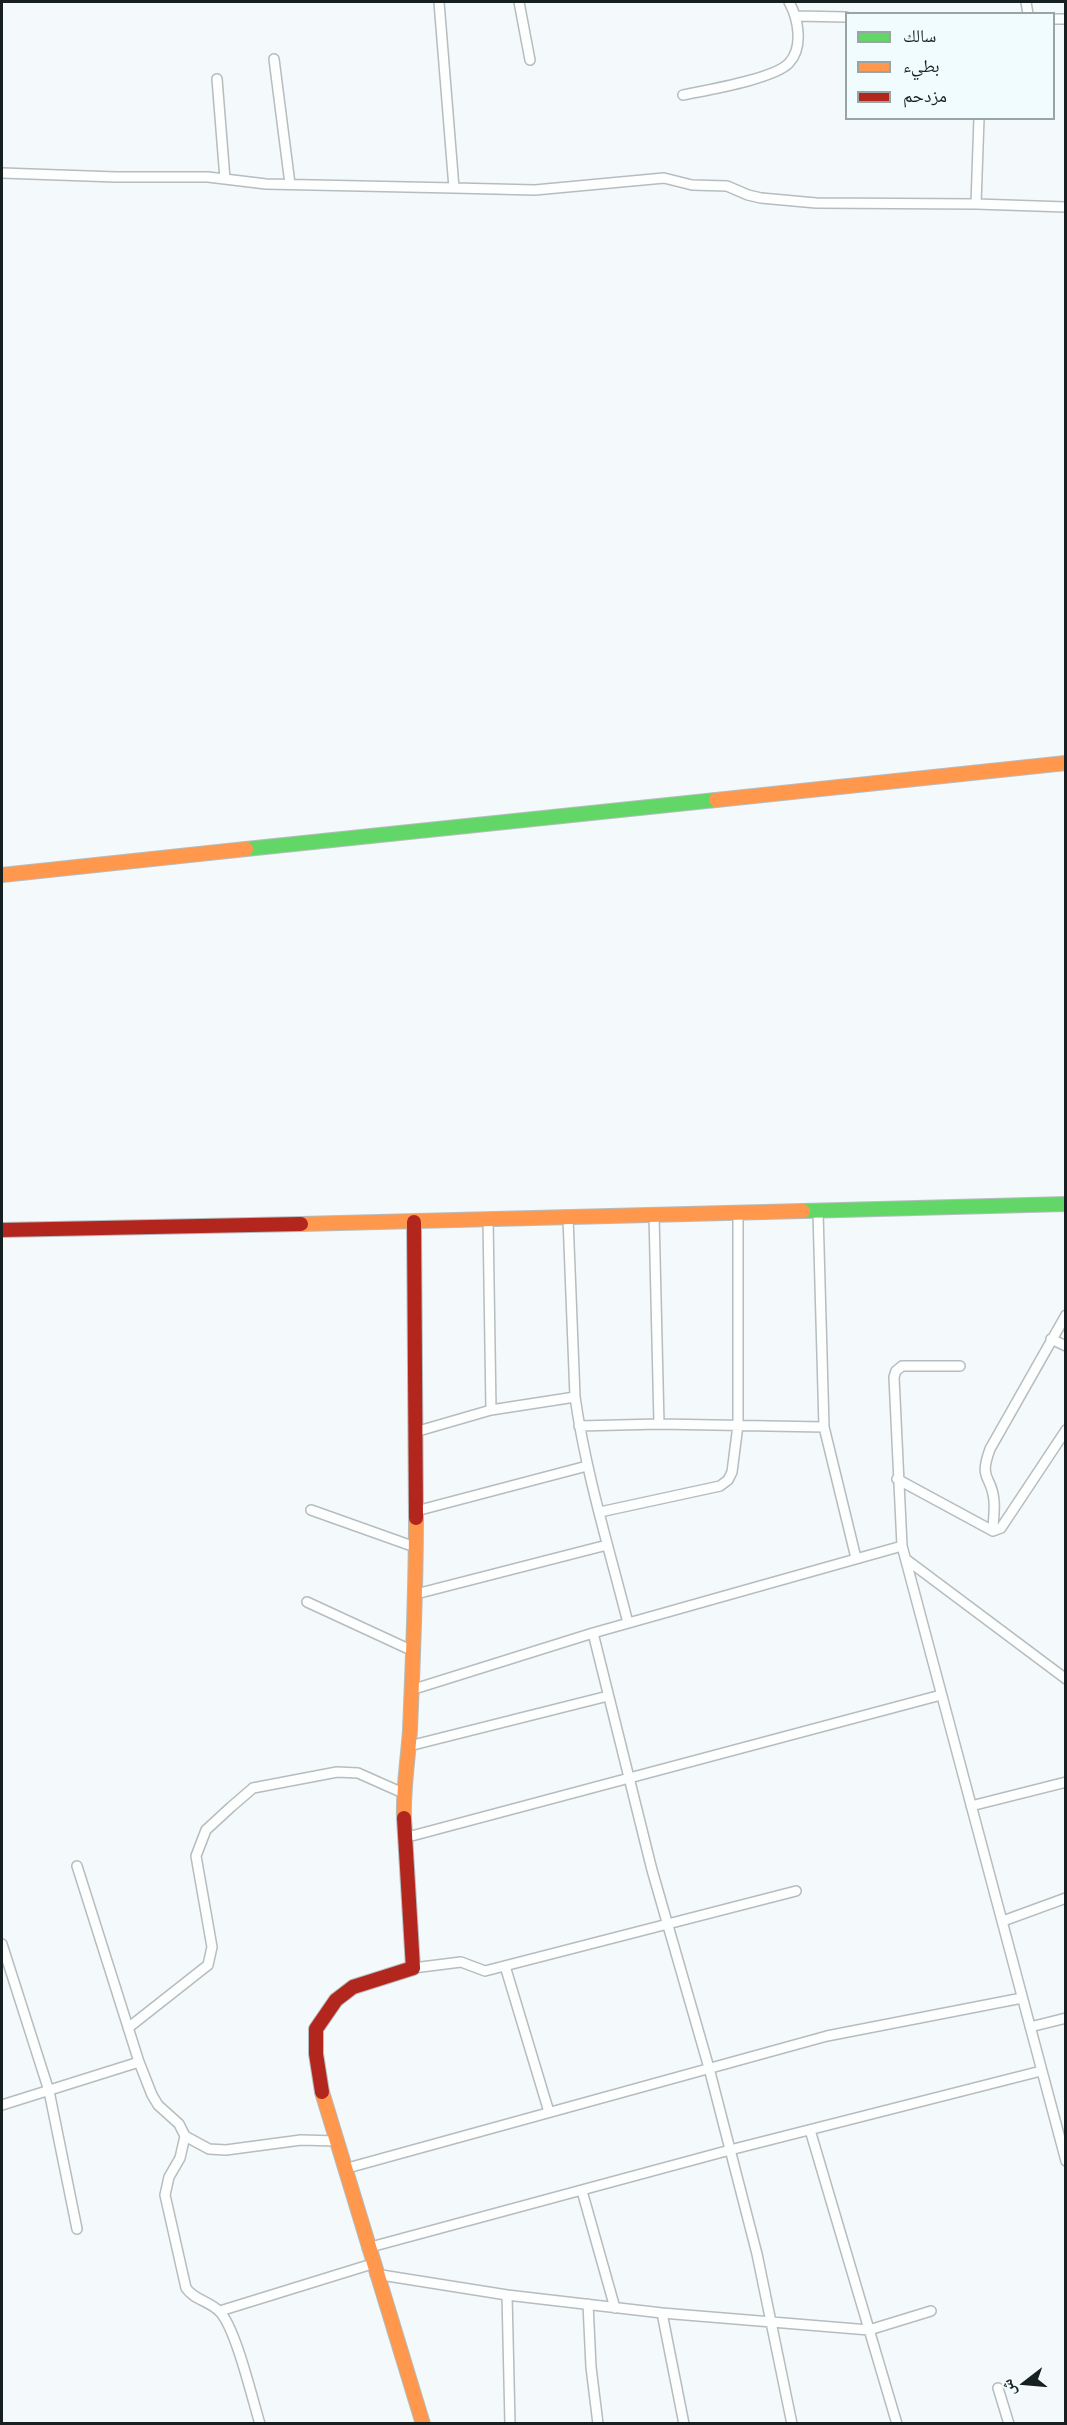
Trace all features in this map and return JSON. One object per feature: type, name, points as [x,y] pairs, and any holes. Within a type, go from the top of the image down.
[{"type":"street","points":[[439,2],[454,188]]},
{"type":"street","points":[[519,2],[530,60]]},
{"type":"street","points":[[683,95],[778,71],[790,62],[796,50],[797,15],[789,2]]},
{"type":"street","points":[[797,15],[845,17]]},
{"type":"street","points":[[274,60],[290,184]]},
{"type":"street","points":[[217,79],[225,179]]},
{"type":"street","points":[[976,204],[979,120]]},
{"type":"street","points":[[2,174],[208,177],[266,184],[535,190],[664,178],[692,185],[727,186],[761,198],[816,203],[1065,207]]},
{"type":"street","points":[[2,875],[1065,763]]},
{"type":"street","points":[[2,1230],[414,1222],[1065,1204]]},
{"type":"street","points":[[600,1512],[720,1486],[728,1480],[732,1472],[738,1425],[738,1212]]},
{"type":"street","points":[[818,1212],[824,1426],[856,1558]]},
{"type":"street","points":[[654,1215],[659,1424]]},
{"type":"street","points":[[568,1218],[575,1397],[579,1426],[587,1466],[628,1623]]},
{"type":"street","points":[[488,1219],[491,1410]]},
{"type":"street","points":[[413,1968],[403,1793],[409,1746],[416,1594],[414,1222]]},
{"type":"street","points":[[993,1531],[994,1500],[991,1487],[985,1477],[984,1465],[990,1449],[1065,1315]]},
{"type":"street","points":[[1051,1339],[1065,1346]]},
{"type":"street","points":[[960,1366],[902,1366],[896,1371],[894,1377],[897,1479],[902,1546],[1065,2161]]},
{"type":"street","points":[[415,1432],[491,1410],[575,1397]]},
{"type":"street","points":[[579,1426],[659,1424],[824,1426]]},
{"type":"street","points":[[897,1479],[993,1531],[1001,1528],[1065,1430]]},
{"type":"street","points":[[416,1511],[587,1466]]},
{"type":"street","points":[[311,1510],[415,1547]]},
{"type":"street","points":[[416,1594],[608,1545]]},
{"type":"street","points":[[411,1690],[593,1633],[902,1546]]},
{"type":"street","points":[[906,1560],[1065,1679]]},
{"type":"street","points":[[307,1602],[413,1651]]},
{"type":"street","points":[[593,1633],[629,1780],[730,2150],[771,2322],[792,2424]]},
{"type":"street","points":[[409,1746],[608,1695]]},
{"type":"street","points":[[405,1838],[941,1695]]},
{"type":"street","points":[[128,2028],[208,1965],[213,1947],[196,1856],[206,1830],[253,1788],[337,1772],[358,1773],[403,1793]]},
{"type":"street","points":[[971,1806],[1065,1782]]},
{"type":"street","points":[[77,1866],[140,2062],[158,2105],[179,2124],[185,2136],[209,2149],[226,2150],[301,2140],[336,2141]]},
{"type":"street","points":[[423,2424],[404,2358],[367,2248],[319,2080],[316,2029],[336,2000],[353,1987],[413,1968],[461,1962],[485,1971],[796,1891]]},
{"type":"street","points":[[1003,1921],[1065,1898]]},
{"type":"street","points":[[2,1944],[5,1967],[50,2091],[77,2229]]},
{"type":"street","points":[[506,1966],[549,2112]]},
{"type":"street","points":[[344,2169],[828,2036],[1022,1998]]},
{"type":"street","points":[[1030,2027],[1065,2018]]},
{"type":"street","points":[[2,2105],[140,2062]]},
{"type":"street","points":[[367,2248],[730,2150],[1041,2071]]},
{"type":"street","points":[[810,2130],[897,2424]]},
{"type":"street","points":[[185,2136],[180,2158],[169,2177],[165,2195],[186,2288],[190,2295],[220,2311],[231,2330],[260,2424]]},
{"type":"street","points":[[582,2191],[615,2308]]},
{"type":"street","points":[[220,2311],[374,2269],[507,2295],[662,2313],[869,2330],[931,2311]]},
{"type":"street","points":[[507,2295],[510,2424]]},
{"type":"street","points":[[588,2304],[591,2367],[598,2424]]},
{"type":"street","points":[[662,2313],[684,2424]]},
{"type":"street","points":[[998,2388],[1009,2424]]},
{"type":"traffic: fast","points":[[246,849],[716,800]]},
{"type":"traffic: fast","points":[[803,1211],[1066,1204]]},
{"type":"traffic: slow","points":[[716,800],[1066,763]]},
{"type":"traffic: slow","points":[[2,875],[246,849]]},
{"type":"traffic: slow","points":[[301,1224],[803,1211]]},
{"type":"traffic: slow","points":[[404,1818],[410,1730],[416,1518]]},
{"type":"traffic: slow","points":[[322,2092],[423,2424]]},
{"type":"traffic: jam","points":[[414,1222],[416,1518]]},
{"type":"traffic: jam","points":[[2,1230],[301,1224]]},
{"type":"traffic: jam","points":[[322,2092],[316,2054],[316,2029],[336,2000],[353,1987],[413,1968],[404,1818]]}]
